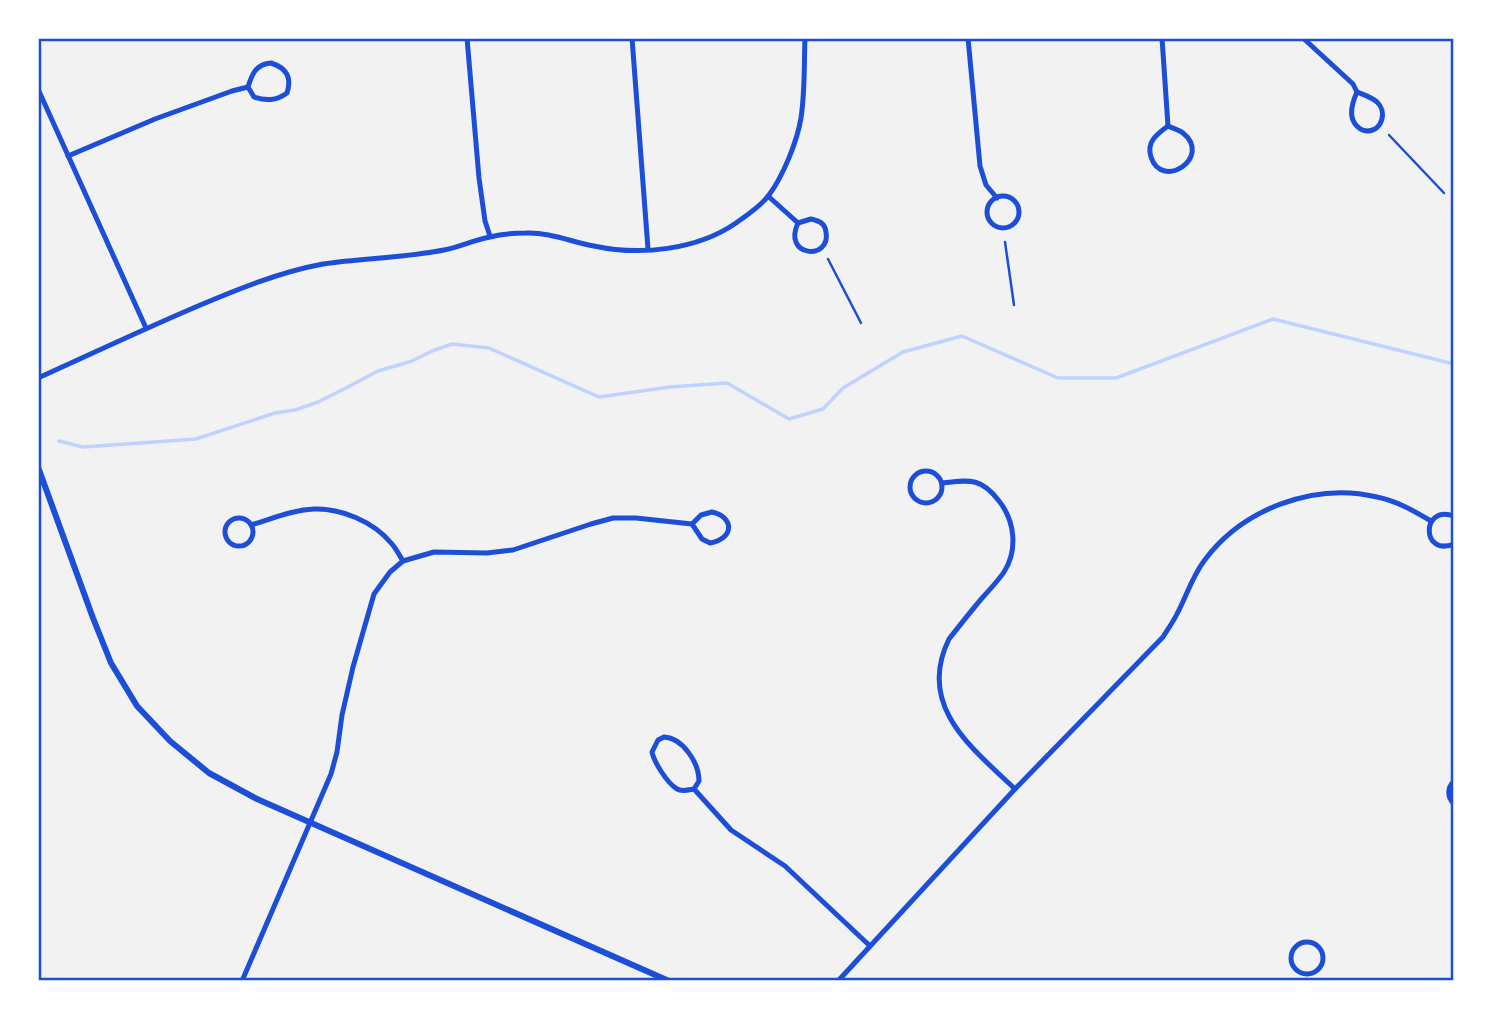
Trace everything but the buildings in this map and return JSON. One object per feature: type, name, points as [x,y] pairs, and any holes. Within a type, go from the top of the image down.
[{"type":"street","points":[[467,38],[479,178],[485,221],[490,236]]},
{"type":"street","points":[[632,38],[648,249]]},
{"type":"street","points":[[38,378],[227,294],[300,269],[408,256],[446,250],[490,236],[530,233],[596,247],[626,250],[675,248],[700,242],[736,223],[768,196],[796,141],[802,115],[805,38]]},
{"type":"street","points":[[968,38],[980,166],[986,185],[997,198]]},
{"type":"street","points":[[1162,38],[1168,126]]},
{"type":"street","points":[[1303,38],[1353,84],[1357,92],[1374,100],[1382,108],[1380,125],[1371,131],[1361,129],[1352,118],[1357,92]]},
{"type":"street","points":[[271,63],[287,72],[287,93],[282,97],[270,100],[254,97],[248,87],[259,66],[271,63]]},
{"type":"street","points":[[68,156],[155,119],[248,87]]},
{"type":"street","points":[[38,89],[146,328]]},
{"type":"street","points":[[1168,126],[1182,132],[1191,148],[1189,160],[1178,170],[1163,170],[1157,167],[1149,155],[1152,139],[1168,126]]},
{"type":"street","points":[[768,196],[798,223]]},
{"type":"street","points":[[997,198],[1012,199],[1018,208],[1018,218],[1011,226],[996,227],[989,220],[987,210],[997,198]]},
{"type":"street","points":[[811,219],[821,222],[827,236],[822,248],[807,251],[797,245],[795,234],[798,223],[811,219]]},
{"type":"street","points":[[38,467],[111,663],[137,706],[170,741],[209,772],[257,799],[669,981]]},
{"type":"street","points":[[923,471],[935,473],[942,483],[939,495],[930,502],[919,503],[913,499],[910,487],[914,478],[923,471]]},
{"type":"street","points":[[942,483],[965,480],[979,482],[1001,502],[1012,529],[1014,542],[1005,570],[948,639],[938,679],[942,705],[961,735],[1015,789]]},
{"type":"street","points":[[838,981],[1015,789],[1163,637],[1203,562],[1241,525],[1279,504],[1332,493],[1379,497],[1401,504],[1431,521]]},
{"type":"street","points":[[251,525],[296,511],[332,510],[373,526],[390,542],[403,561]]},
{"type":"street","points":[[712,512],[726,520],[729,531],[723,539],[710,543],[702,539],[692,524],[701,515],[712,512]]},
{"type":"street","points":[[1454,516],[1440,514],[1431,521],[1428,531],[1433,541],[1442,547],[1454,544]]},
{"type":"street","points":[[242,981],[331,774],[353,667],[374,594],[390,572],[403,561],[434,552],[487,553],[513,550],[613,518],[692,524]]},
{"type":"street","points":[[232,519],[245,519],[251,525],[252,533],[245,544],[237,545],[226,538],[225,529],[232,519]]},
{"type":"street","points":[[664,737],[676,740],[693,760],[699,775],[694,789],[677,789],[656,765],[652,751],[659,740],[664,737]]},
{"type":"street","points":[[1454,781],[1448,793],[1454,804]]},
{"type":"street","points":[[694,789],[731,830],[785,866],[870,946]]},
{"type":"street","points":[[1301,943],[1312,943],[1321,949],[1323,954],[1324,961],[1314,977],[1301,974],[1293,967],[1292,951],[1301,943]]},
{"type":"path","points":[[1389,135],[1444,193]]},
{"type":"path","points":[[1005,242],[1014,305]]},
{"type":"path","points":[[828,259],[860,323]]},
{"type":"waterway","points":[[59,441],[83,447],[196,439],[318,402],[378,371],[412,361],[452,344],[489,348],[599,397],[670,387],[727,383],[789,419],[823,409],[843,388],[903,352],[962,336],[1058,378],[1116,378],[1273,319],[1454,364]]}]
